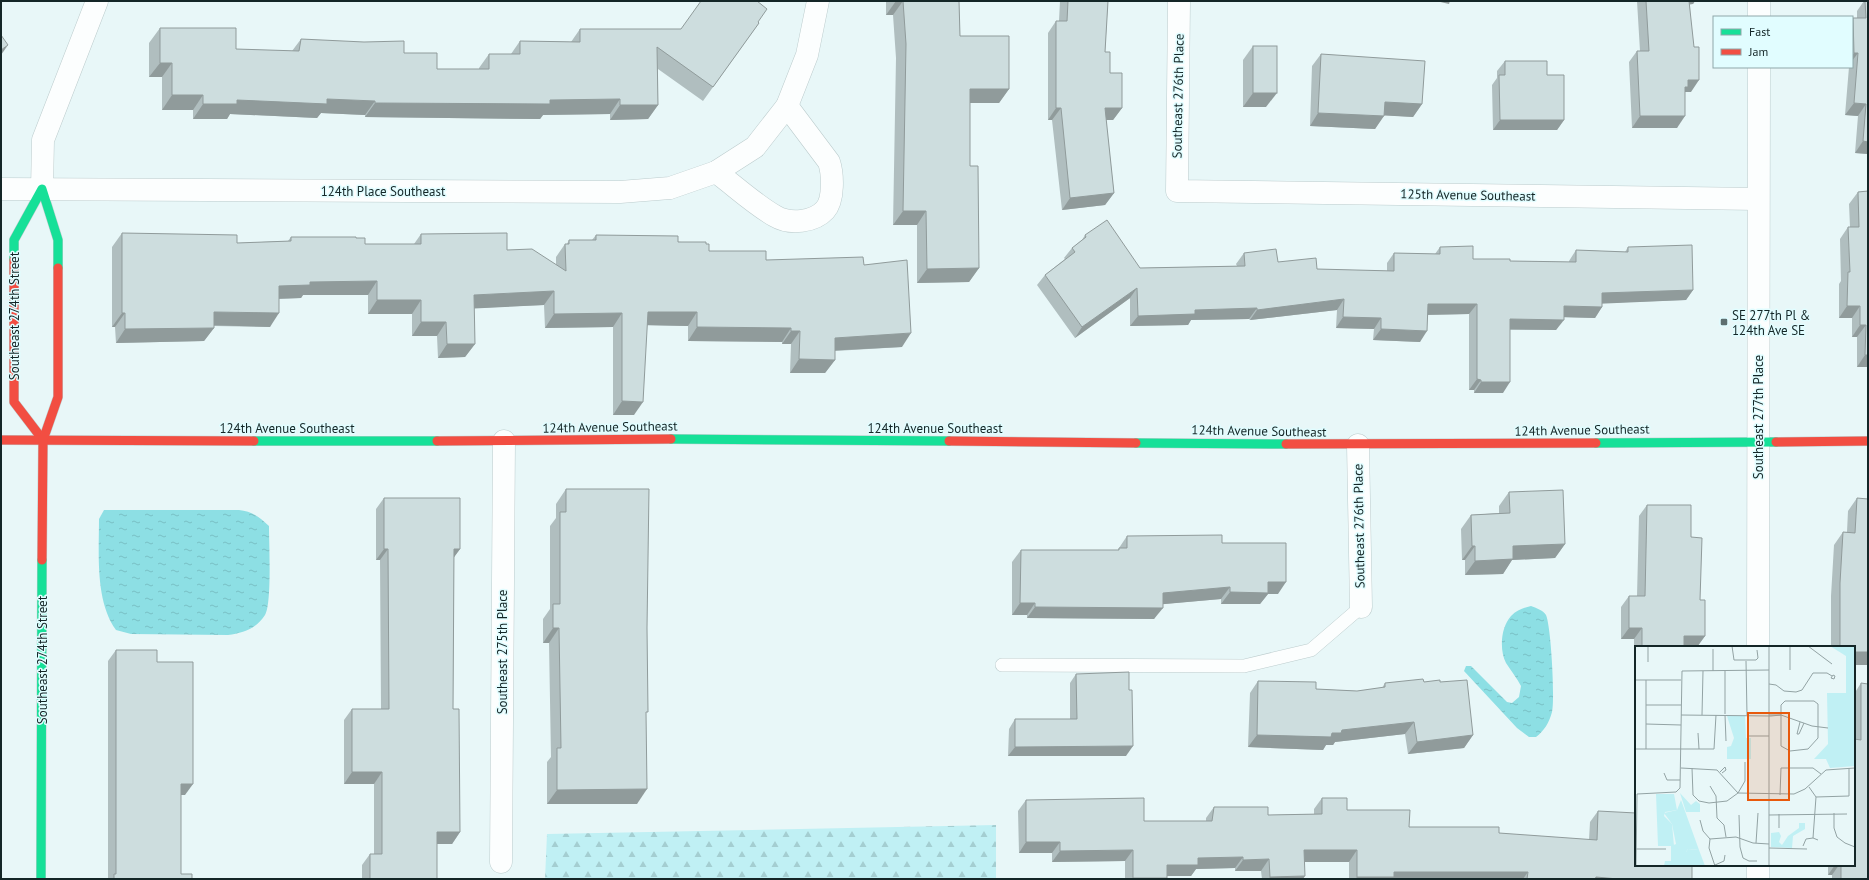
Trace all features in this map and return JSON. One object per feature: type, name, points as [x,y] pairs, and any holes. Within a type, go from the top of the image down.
[{"type":"street","name":"Southeast 274th Street","points":[[41,879],[43,440],[58,397],[58,240],[42,189],[43,140],[96,1]]},
{"type":"street","points":[[716,172],[776,217],[799,221],[810,220],[820,216],[828,207],[831,192],[832,172],[829,162],[787,106],[807,55],[818,1]]},
{"type":"street","name":"Southeast 276th Place","points":[[1177,191],[1179,1]]},
{"type":"street","points":[[1759,16],[1760,1]]},
{"type":"street","name":"Southeast 277th Place","points":[[1758,646],[1759,68]]},
{"type":"street","name":"124th Place Southeast","points":[[1,189],[620,192],[670,188],[716,172],[755,147],[787,106]]},
{"type":"street","name":"Southeast 274th Street","points":[[42,189],[14,240],[14,402],[43,440]]},
{"type":"street","name":"125th Avenue Southeast","points":[[1177,191],[1758,199]]},
{"type":"street","name":"124th Avenue Southeast","points":[[1,440],[504,441],[720,439],[1358,445],[1868,441]]},
{"type":"street","name":"Southeast 275th Place","points":[[501,862],[504,441]]},
{"type":"street","name":"Southeast 276th Place","points":[[1358,445],[1361,607]]},
{"type":"street","points":[[1758,866],[1758,879]]},
{"type":"lane","points":[[1002,665],[1244,666],[1311,650],[1361,607]]},
{"type":"green space","points":[[996,825],[996,879],[545,879],[547,834]]},
{"type":"water","points":[[104,510],[239,510],[259,517],[269,526],[269,599],[265,615],[258,624],[249,630],[228,635],[131,634],[116,630],[104,605],[101,591],[99,519]]},
{"type":"water","points":[[1531,606],[1541,610],[1546,615],[1551,647],[1553,678],[1552,712],[1546,726],[1536,737],[1529,737],[1517,728],[1464,671],[1466,666],[1471,666],[1507,702],[1512,703],[1519,697],[1521,686],[1506,663],[1502,651],[1502,638],[1505,626],[1511,616],[1520,610]]},
{"type":"building","points":[[701,1],[757,1],[767,9],[758,22],[759,23],[713,87],[657,47],[658,105],[620,105],[620,99],[550,100],[550,104],[375,103],[375,101],[327,99],[327,104],[237,100],[237,104],[203,104],[203,95],[172,95],[172,63],[160,63],[160,28],[236,28],[236,49],[299,51],[301,39],[364,42],[404,41],[404,53],[437,53],[437,69],[489,69],[489,54],[520,54],[520,41],[580,42],[580,29],[681,29]]},
{"type":"building","points":[[903,1],[959,1],[960,36],[1009,36],[1009,89],[970,89],[970,166],[978,166],[979,268],[927,269],[926,211],[903,211],[906,44]]},
{"type":"building","points":[[1068,1],[1108,1],[1105,52],[1110,52],[1110,73],[1122,73],[1122,108],[1105,108],[1114,193],[1070,198],[1061,108],[1056,108],[1056,21],[1067,21]]},
{"type":"building","points":[[1646,1],[1689,1],[1694,47],[1699,47],[1699,80],[1688,80],[1688,87],[1685,87],[1685,116],[1640,116],[1637,51],[1649,51]]},
{"type":"building","points":[[1865,1],[1868,1],[1868,142],[1863,141],[1866,104],[1854,103],[1858,53],[1854,53],[1853,18],[1866,18]]},
{"type":"building","points":[[1,35],[8,45],[1,50]]},
{"type":"building","points":[[1253,46],[1277,46],[1277,93],[1253,93]]},
{"type":"building","points":[[1321,54],[1425,61],[1422,104],[1385,102],[1384,116],[1318,113]]},
{"type":"building","points":[[1505,61],[1547,61],[1547,75],[1564,75],[1564,120],[1500,120],[1499,75],[1505,75]]},
{"type":"building","points":[[1868,191],[1868,355],[1865,355],[1866,325],[1860,325],[1860,306],[1847,306],[1848,272],[1850,272],[1848,227],[1859,227],[1858,192]]},
{"type":"building","points":[[1107,220],[1140,268],[1245,266],[1244,253],[1276,249],[1278,262],[1316,258],[1317,269],[1394,271],[1394,253],[1440,254],[1440,247],[1473,246],[1473,259],[1576,262],[1576,250],[1628,252],[1628,247],[1692,245],[1693,290],[1602,293],[1602,307],[1564,306],[1564,320],[1510,319],[1510,382],[1481,382],[1481,380],[1477,379],[1477,304],[1428,304],[1427,331],[1381,329],[1381,318],[1343,317],[1344,299],[1257,310],[1257,308],[1195,310],[1195,314],[1138,316],[1137,288],[1082,327],[1045,275],[1075,252],[1072,248],[1086,237],[1085,235]]},
{"type":"building","points":[[122,233],[237,235],[237,243],[291,241],[291,237],[356,237],[365,238],[365,244],[421,244],[421,234],[507,233],[507,250],[532,249],[566,271],[565,244],[569,244],[569,240],[596,240],[596,235],[678,236],[678,242],[706,242],[706,244],[709,244],[709,251],[766,251],[766,260],[863,257],[864,265],[907,260],[911,333],[835,338],[835,360],[799,359],[800,331],[791,331],[791,328],[697,327],[697,312],[648,312],[643,402],[622,401],[622,313],[554,314],[554,291],[474,295],[475,344],[447,344],[446,322],[421,322],[421,300],[377,300],[377,281],[310,282],[310,285],[279,286],[279,313],[214,312],[214,328],[125,329],[125,313],[122,313]]},
{"type":"building","points":[[566,489],[649,489],[647,628],[648,712],[646,712],[647,789],[557,790],[557,748],[561,748],[559,628],[553,628],[553,604],[560,604],[560,512],[566,512]]},
{"type":"building","points":[[1563,490],[1565,544],[1513,546],[1513,559],[1475,561],[1475,546],[1472,546],[1471,515],[1510,513],[1509,492]]},
{"type":"building","points":[[384,498],[460,498],[460,549],[454,549],[453,709],[459,709],[460,832],[437,832],[437,879],[370,879],[370,854],[382,854],[382,772],[352,772],[352,709],[389,709],[388,549],[384,549]]},
{"type":"building","points":[[1857,498],[1868,499],[1868,652],[1855,652],[1855,646],[1840,646],[1840,583],[1843,532],[1855,533]]},
{"type":"building","points":[[1647,505],[1691,505],[1691,537],[1702,538],[1700,600],[1705,600],[1705,636],[1684,636],[1684,646],[1642,646],[1642,628],[1629,628],[1629,596],[1645,596]]},
{"type":"building","points":[[1222,535],[1222,543],[1286,543],[1286,582],[1268,582],[1268,593],[1230,592],[1230,587],[1163,593],[1163,608],[1035,607],[1035,603],[1020,603],[1021,550],[1119,550],[1119,548],[1127,548],[1127,536]]},
{"type":"building","points":[[116,650],[157,650],[157,662],[193,662],[193,784],[181,784],[181,874],[192,874],[192,879],[114,879],[114,874],[116,874]]},
{"type":"building","points":[[1129,672],[1129,690],[1132,690],[1133,746],[1015,747],[1015,719],[1077,719],[1076,674]]},
{"type":"building","points":[[1423,679],[1424,682],[1440,680],[1440,682],[1467,680],[1473,735],[1417,742],[1414,722],[1342,730],[1341,733],[1332,733],[1331,737],[1257,735],[1258,681],[1316,682],[1316,689],[1357,691],[1385,687],[1385,683]]},
{"type":"building","points":[[1861,683],[1868,684],[1868,879],[1841,879],[1841,866],[1855,866],[1855,739],[1861,740]]},
{"type":"building","points":[[1144,798],[1144,821],[1212,821],[1214,807],[1268,807],[1268,815],[1322,814],[1322,798],[1347,798],[1347,810],[1410,810],[1409,827],[1499,827],[1499,833],[1597,840],[1598,811],[1635,813],[1635,866],[1692,866],[1692,879],[1618,879],[1596,877],[1595,879],[1527,879],[1528,872],[1394,872],[1394,877],[1357,877],[1357,850],[1304,850],[1305,876],[1270,877],[1269,859],[1243,860],[1243,857],[1198,858],[1198,865],[1167,865],[1167,878],[1133,878],[1133,850],[1060,851],[1060,842],[1026,842],[1026,800]]},
{"type":"traffic: fast","points":[[14,260],[14,240],[42,189],[58,240],[58,268]]},
{"type":"traffic: fast","points":[[671,439],[949,441]]},
{"type":"traffic: fast","points":[[254,441],[437,441]]},
{"type":"traffic: fast","points":[[1596,443],[1776,442]]},
{"type":"traffic: fast","points":[[1136,443],[1286,444]]},
{"type":"traffic: fast","points":[[41,879],[42,560]]},
{"type":"traffic: jam","points":[[14,260],[14,402],[43,440]]},
{"type":"traffic: jam","points":[[42,560],[43,440],[58,397],[58,268]]},
{"type":"traffic: jam","points":[[437,441],[671,439]]},
{"type":"traffic: jam","points":[[1,440],[254,441]]},
{"type":"traffic: jam","points":[[949,441],[1136,443]]},
{"type":"traffic: jam","points":[[1776,442],[1868,441]]},
{"type":"traffic: jam","points":[[1286,444],[1596,443]]},
{"type":"place","name":"SE 277th Pl & 124th Ave SE","points":[[1724,322]]}]
